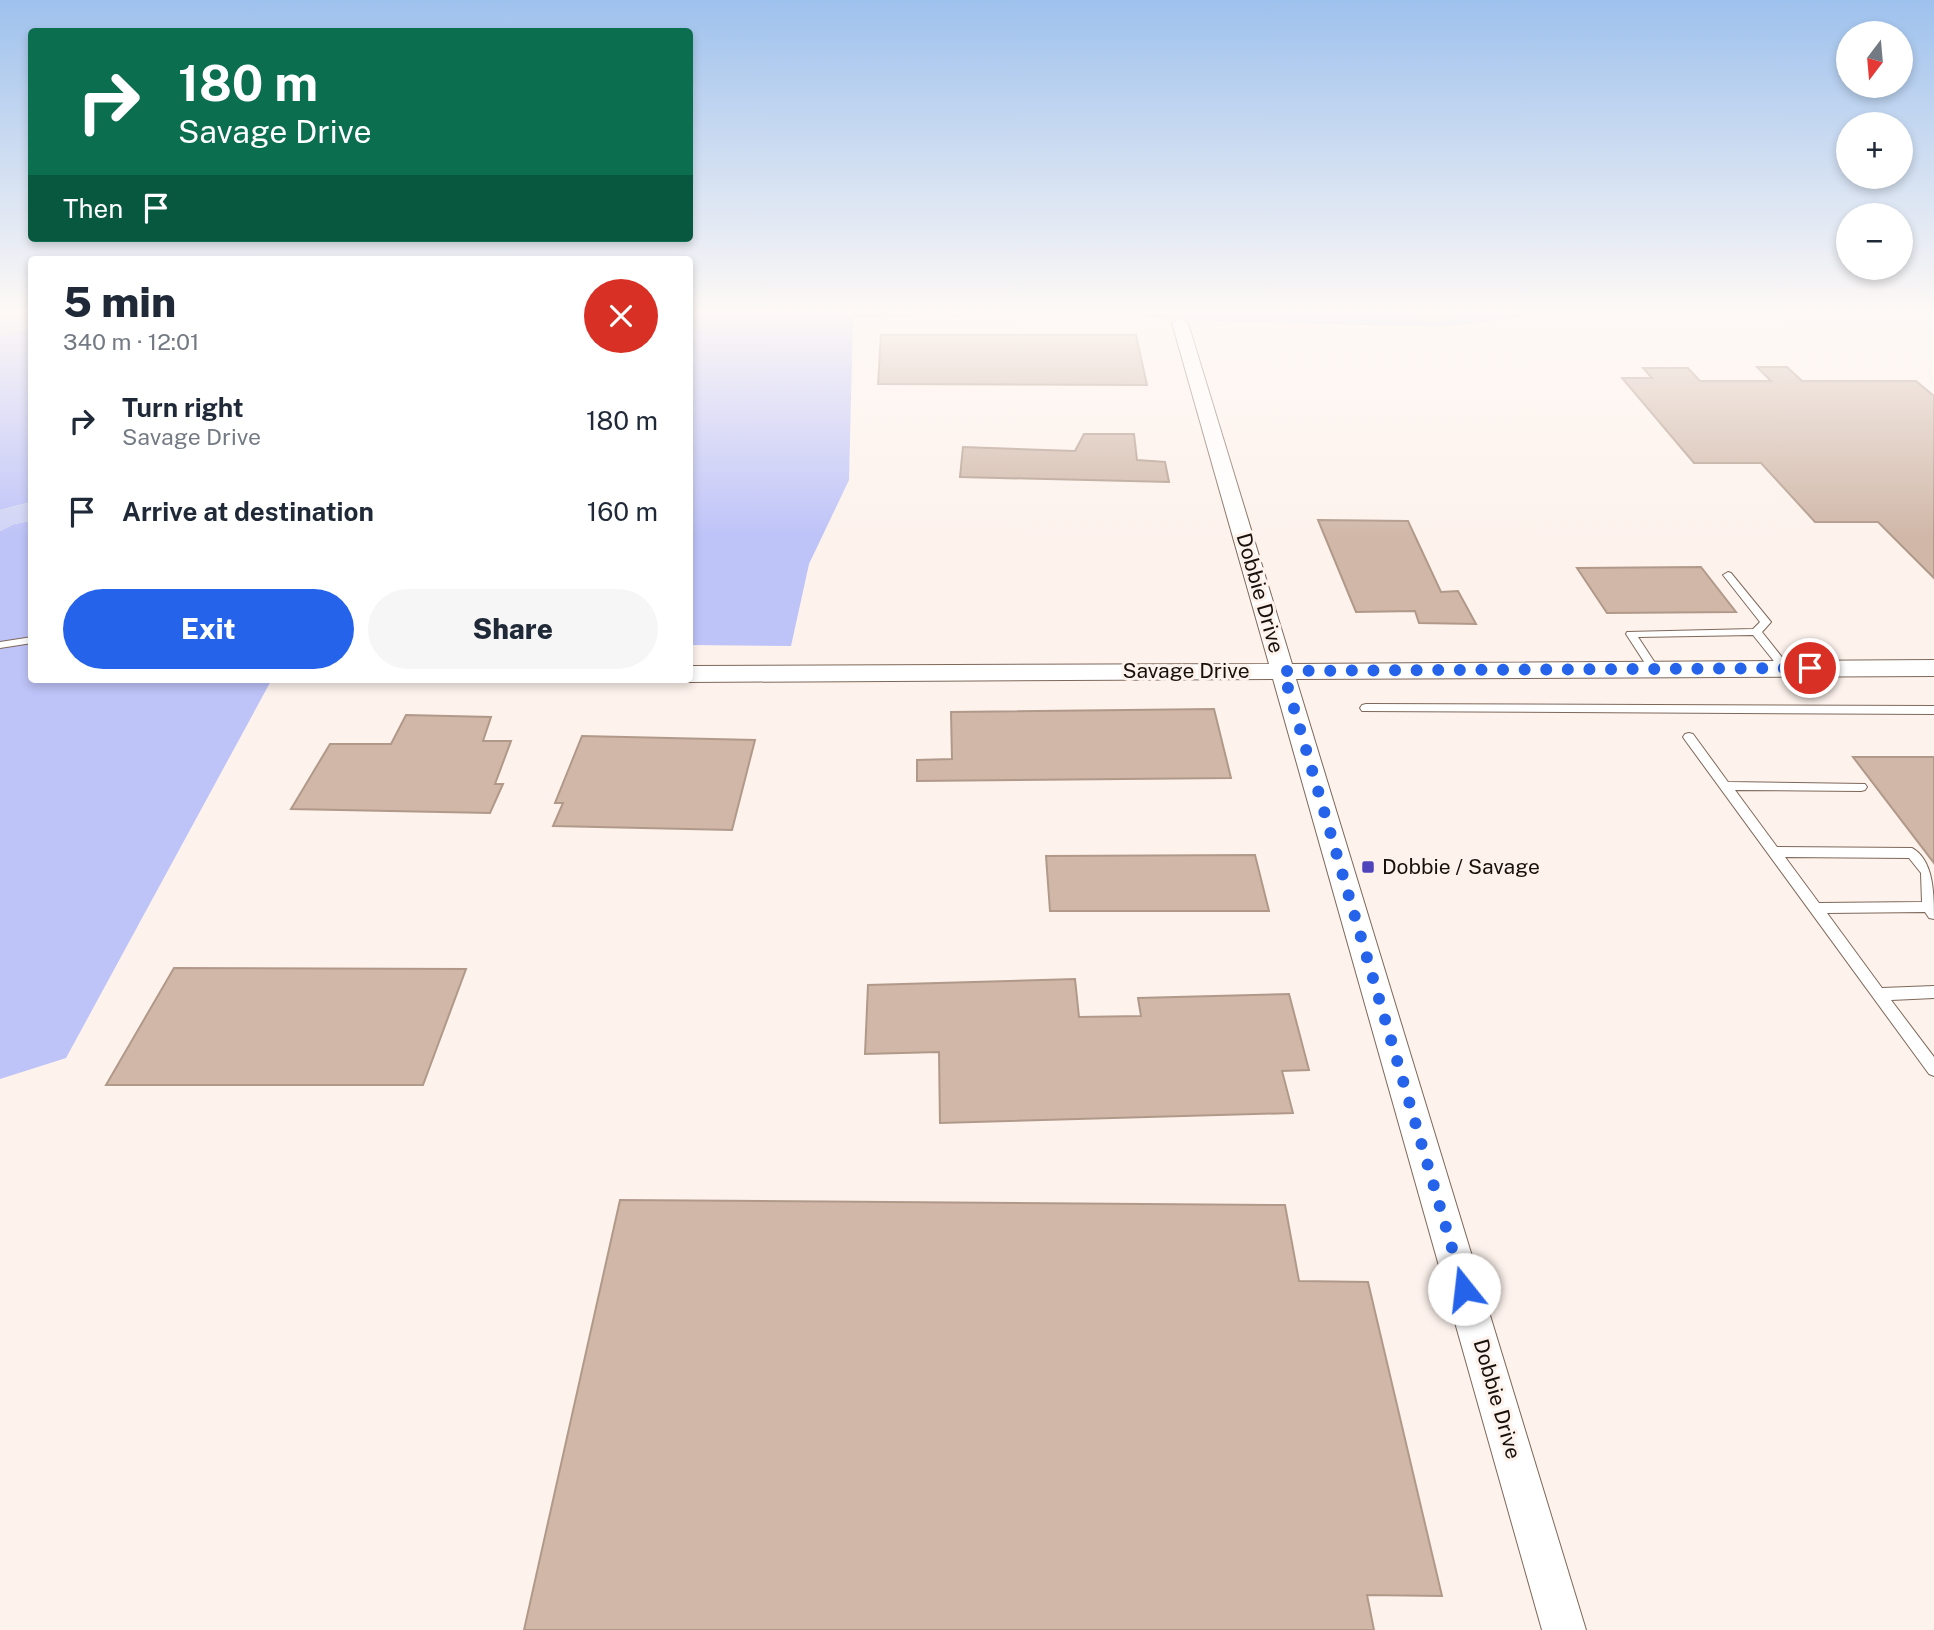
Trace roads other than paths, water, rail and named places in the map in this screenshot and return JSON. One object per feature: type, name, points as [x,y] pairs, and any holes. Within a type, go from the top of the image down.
[{"type":"street","name":"Dobbie Drive","points":[[1199,386],[1564,1630]]},
{"type":"street","name":"Savage Drive","points":[[693,674],[1934,668]]},
{"type":"lane","points":[[1654,669],[1631,634],[1755,632],[1766,622],[1728,575]]},
{"type":"lane","points":[[1755,632],[1785,668]]},
{"type":"lane","points":[[0,645],[28,641]]},
{"type":"lane","points":[[1366,708],[1934,710]]},
{"type":"lane","points":[[1689,737],[1934,1069]]},
{"type":"lane","points":[[1727,786],[1861,787]]},
{"type":"lane","points":[[1775,852],[1912,853],[1927,872],[1931,911],[1816,908]]},
{"type":"lane","points":[[1879,993],[1934,992]]},
{"type":"place","name":"Dobbie / Savage","points":[[1368,867]]}]
